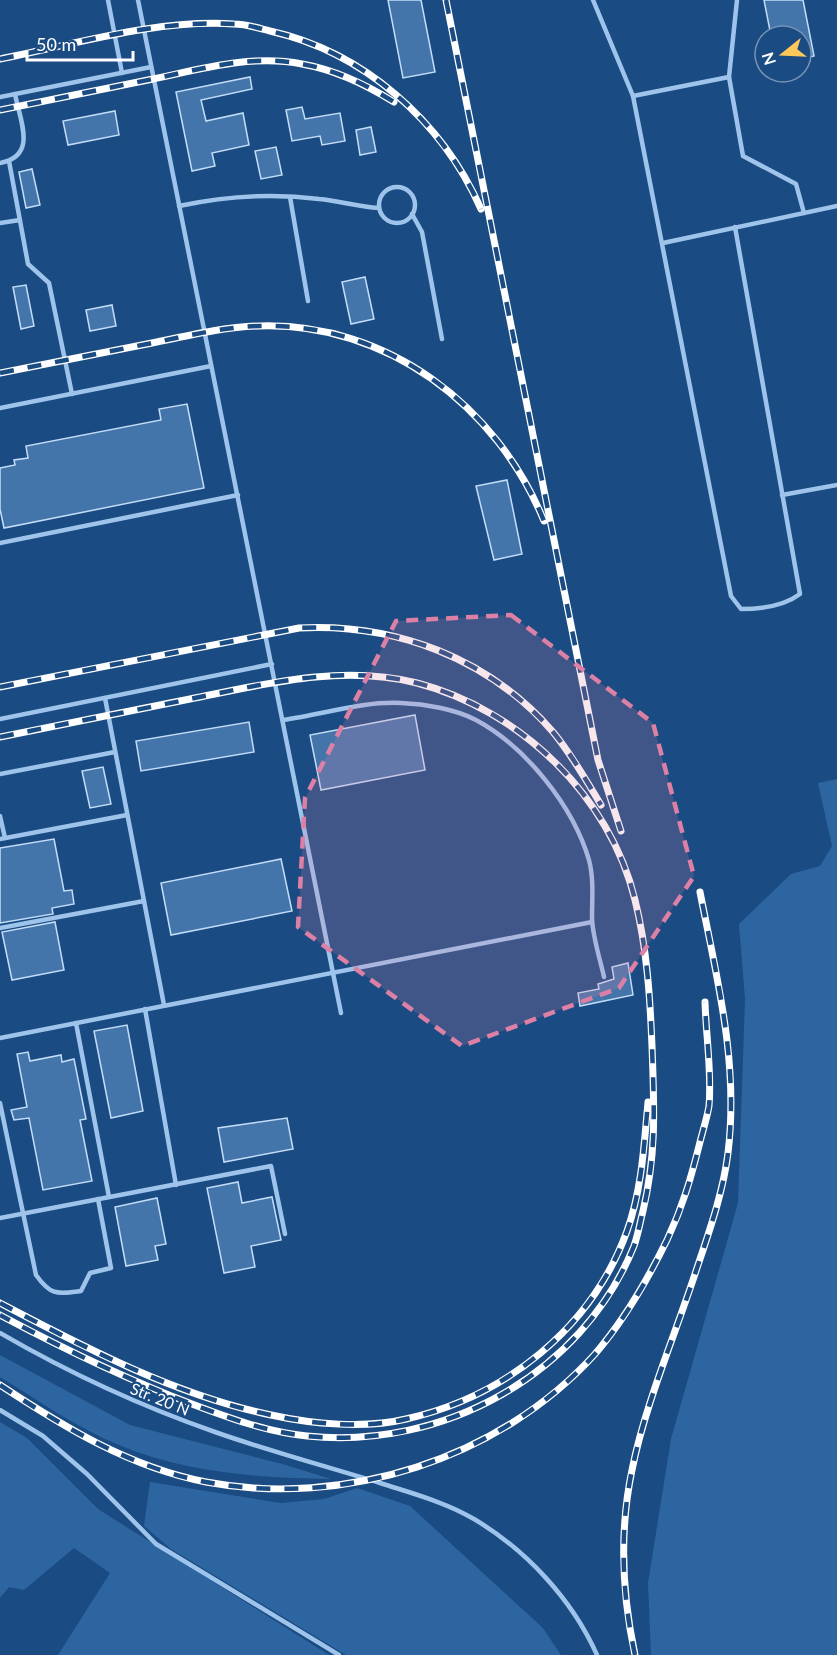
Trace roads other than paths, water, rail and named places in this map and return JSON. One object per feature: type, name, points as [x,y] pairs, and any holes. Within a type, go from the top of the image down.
[{"type":"lane","points":[[108,0],[122,73]]},
{"type":"lane","points":[[138,0],[341,1013]]},
{"type":"lane","points":[[593,0],[633,96],[731,596],[741,609],[759,609],[792,600],[801,594],[735,227]]},
{"type":"lane","points":[[737,0],[729,77],[743,156],[796,184],[804,213]]},
{"type":"lane","points":[[0,97],[151,67]]},
{"type":"lane","points":[[633,96],[729,77]]},
{"type":"lane","points":[[0,163],[17,158],[24,142],[15,94]]},
{"type":"lane","points":[[9,161],[28,264],[49,283],[72,394]]},
{"type":"lane","points":[[412,214],[397,223],[386,219],[379,208],[384,192],[399,187],[413,196],[412,214],[422,232],[442,339]]},
{"type":"lane","points":[[179,206],[248,196],[321,199],[357,207],[379,208]]},
{"type":"lane","points":[[290,197],[308,301]]},
{"type":"lane","points":[[663,243],[837,206]]},
{"type":"lane","points":[[0,223],[20,220]]},
{"type":"lane","points":[[0,408],[212,366]]},
{"type":"lane","points":[[782,495],[837,485]]},
{"type":"lane","points":[[0,543],[238,495]]},
{"type":"lane","points":[[0,719],[272,664]]},
{"type":"lane","points":[[105,698],[164,1005]]},
{"type":"lane","points":[[283,720],[400,703],[442,709],[477,720],[531,765],[572,818],[590,863],[592,921],[604,977]]},
{"type":"lane","points":[[0,774],[115,752]]},
{"type":"lane","points":[[0,816],[2,838],[127,815]]},
{"type":"lane","points":[[0,928],[144,901]]},
{"type":"lane","points":[[0,1038],[592,921]]},
{"type":"lane","points":[[145,1009],[176,1185]]},
{"type":"lane","points":[[76,1023],[109,1197]]},
{"type":"lane","points":[[0,1103],[36,1275],[46,1289],[58,1294],[81,1292],[90,1273],[111,1268],[98,1199]]},
{"type":"lane","points":[[0,1218],[271,1167],[285,1233]]},
{"type":"lane","name":"Str. 20 N","points":[[0,1333],[136,1404],[217,1433],[420,1495],[473,1518],[508,1543],[549,1580],[578,1618],[597,1655]]},
{"type":"lane","points":[[0,1410],[43,1436],[87,1474],[156,1544],[339,1655]]},
{"type":"railway","points":[[446,0],[598,760],[621,831]]},
{"type":"railway","points":[[0,59],[116,34],[205,23],[248,25],[304,41],[337,55],[368,73],[396,95],[445,147],[465,177],[481,209]]},
{"type":"railway","points":[[0,110],[208,67],[264,61],[283,61],[327,70],[361,84],[394,102]]},
{"type":"railway","points":[[0,373],[232,328],[259,326],[306,329],[351,339],[393,356],[432,379],[467,408],[498,441],[524,479],[544,521]]},
{"type":"railway","points":[[0,687],[299,628],[335,628],[370,632],[405,639],[438,650],[470,665],[500,684],[528,706],[553,732],[573,759],[601,805]]},
{"type":"railway","points":[[0,737],[275,682],[332,676],[360,675],[417,683],[455,696],[491,714],[525,736],[555,763],[582,793],[605,826],[623,862],[635,900],[645,954],[650,1009],[654,1109],[651,1168],[639,1229],[634,1246],[611,1292],[580,1332],[543,1366],[502,1395],[456,1416],[408,1430],[358,1437],[307,1436],[277,1431],[248,1424],[143,1384],[0,1315]]},
{"type":"railway","points":[[635,1655],[627,1609],[624,1563],[625,1516],[632,1470],[652,1395],[715,1212],[723,1183],[731,1120],[731,1086],[724,1021],[700,892]]},
{"type":"railway","points":[[0,1385],[48,1416],[124,1456],[206,1482],[258,1488],[312,1488],[365,1481],[417,1467],[467,1447],[514,1422],[557,1391],[606,1341],[635,1299],[667,1240],[682,1204],[708,1110],[710,1081],[705,1002]]},
{"type":"railway","points":[[0,1303],[98,1353],[166,1383],[235,1406],[271,1415],[304,1421],[356,1425],[390,1422],[442,1409],[477,1394],[510,1375],[540,1353],[568,1327],[592,1298],[612,1266],[632,1215],[642,1167],[648,1102]]}]
